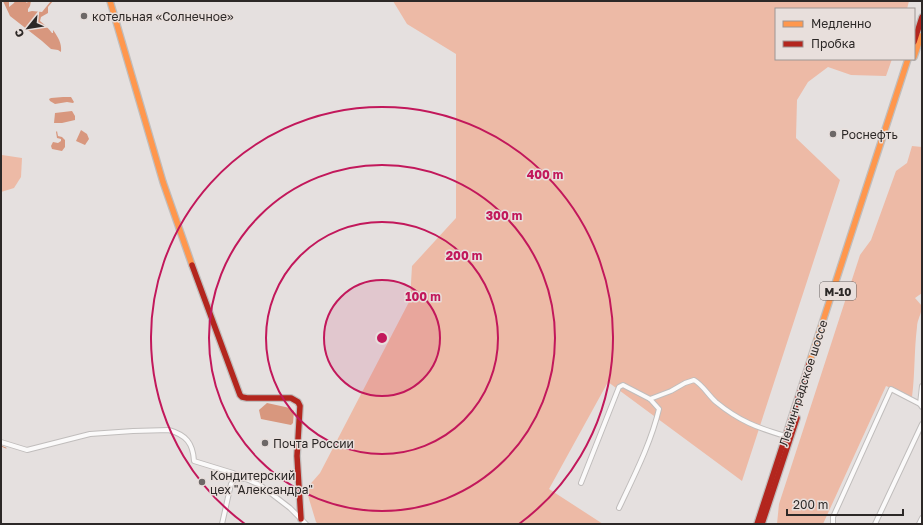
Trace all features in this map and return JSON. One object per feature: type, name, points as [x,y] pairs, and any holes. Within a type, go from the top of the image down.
[{"type":"main road","points":[[110,1],[163,182],[209,314],[240,395],[247,398],[296,399],[300,405],[297,456],[301,519]]},
{"type":"main road","points":[[915,39],[922,17]]},
{"type":"main road","name":"Ленинградское шоссе","points":[[915,55],[922,32]]},
{"type":"main road","name":"Ленинградское шоссе","points":[[757,524],[908,60]]},
{"type":"main road","name":"Ленинградское шоссе","points":[[762,524],[913,60]]},
{"type":"street","points":[[650,399],[694,380],[700,383],[705,392],[714,400],[743,421],[786,436]]},
{"type":"street","points":[[581,483],[619,387],[623,385],[650,399],[659,408],[656,421],[638,468],[619,508]]},
{"type":"street","points":[[833,524],[834,517],[891,389],[921,406],[922,386]]},
{"type":"street","points":[[875,524],[922,424]]},
{"type":"street","points":[[1,442],[27,450],[90,434],[169,430],[180,434],[187,440],[193,448],[194,461],[233,473],[240,478],[260,485],[274,495],[306,524]]},
{"type":"street","points":[[222,524],[230,484],[235,479],[240,478]]},
{"type":"street","points":[[919,524],[922,518]]},
{"type":"shaded area","points":[[3,1],[9,1],[9,7],[15,1],[25,1],[27,3],[28,1],[31,1],[28,12],[42,12],[51,1],[53,1],[48,7],[48,13],[41,17],[40,21],[52,33],[53,30],[60,43],[61,52],[51,49],[10,16]]},
{"type":"shaded area","points":[[393,1],[909,1],[907,8],[775,8],[775,60],[892,60],[886,76],[851,75],[828,67],[808,82],[797,100],[796,138],[840,180],[742,481],[608,382],[549,489],[603,524],[318,524],[316,522],[306,489],[320,473],[410,300],[412,266],[456,218],[456,54],[407,24]]},
{"type":"shaded area","points":[[71,97],[74,102],[55,104],[49,99],[51,98]]},
{"type":"shaded area","points":[[72,111],[75,116],[75,120],[54,123],[55,113]]},
{"type":"shaded area","points":[[81,130],[87,134],[89,139],[85,145],[76,141]]},
{"type":"shaded area","points":[[57,131],[58,136],[65,140],[65,147],[62,151],[52,149],[51,146],[53,142],[58,143],[61,141],[61,139],[57,138]]},
{"type":"shaded area","points":[[912,146],[922,147],[922,293],[915,298],[922,306],[917,324],[912,397],[886,386],[823,524],[777,524],[779,504],[860,255],[871,240],[896,171],[907,163]]},
{"type":"shaded area","points":[[1,156],[22,158],[21,177],[14,188],[1,192]]},
{"type":"shaded area","points":[[267,403],[290,408],[294,411],[293,423],[291,425],[261,419],[259,410]]},
{"type":"waterway","points":[[1,446],[6,448]]},
{"type":"traffic: slow","points":[[110,1],[163,182],[192,265]]},
{"type":"traffic: slow","points":[[915,54],[921,36]]},
{"type":"traffic: slow","points":[[809,364],[908,60]]},
{"type":"traffic: jam","points":[[915,39],[922,17]]},
{"type":"traffic: jam","points":[[192,265],[240,395],[247,398],[291,398],[298,402],[300,406],[297,456],[301,519]]},
{"type":"traffic: jam","points":[[757,524],[809,364]]},
{"type":"traffic: jam","points":[[762,524],[797,418]]},
{"type":"place","name":"котельная «Солнечное»","points":[[84,16]]},
{"type":"place","name":"Роснефть","points":[[833,134]]},
{"type":"place","name":"Почта России","points":[[265,443]]},
{"type":"place","name":"Кондитерский цех \"Александра\"","points":[[202,482]]}]
